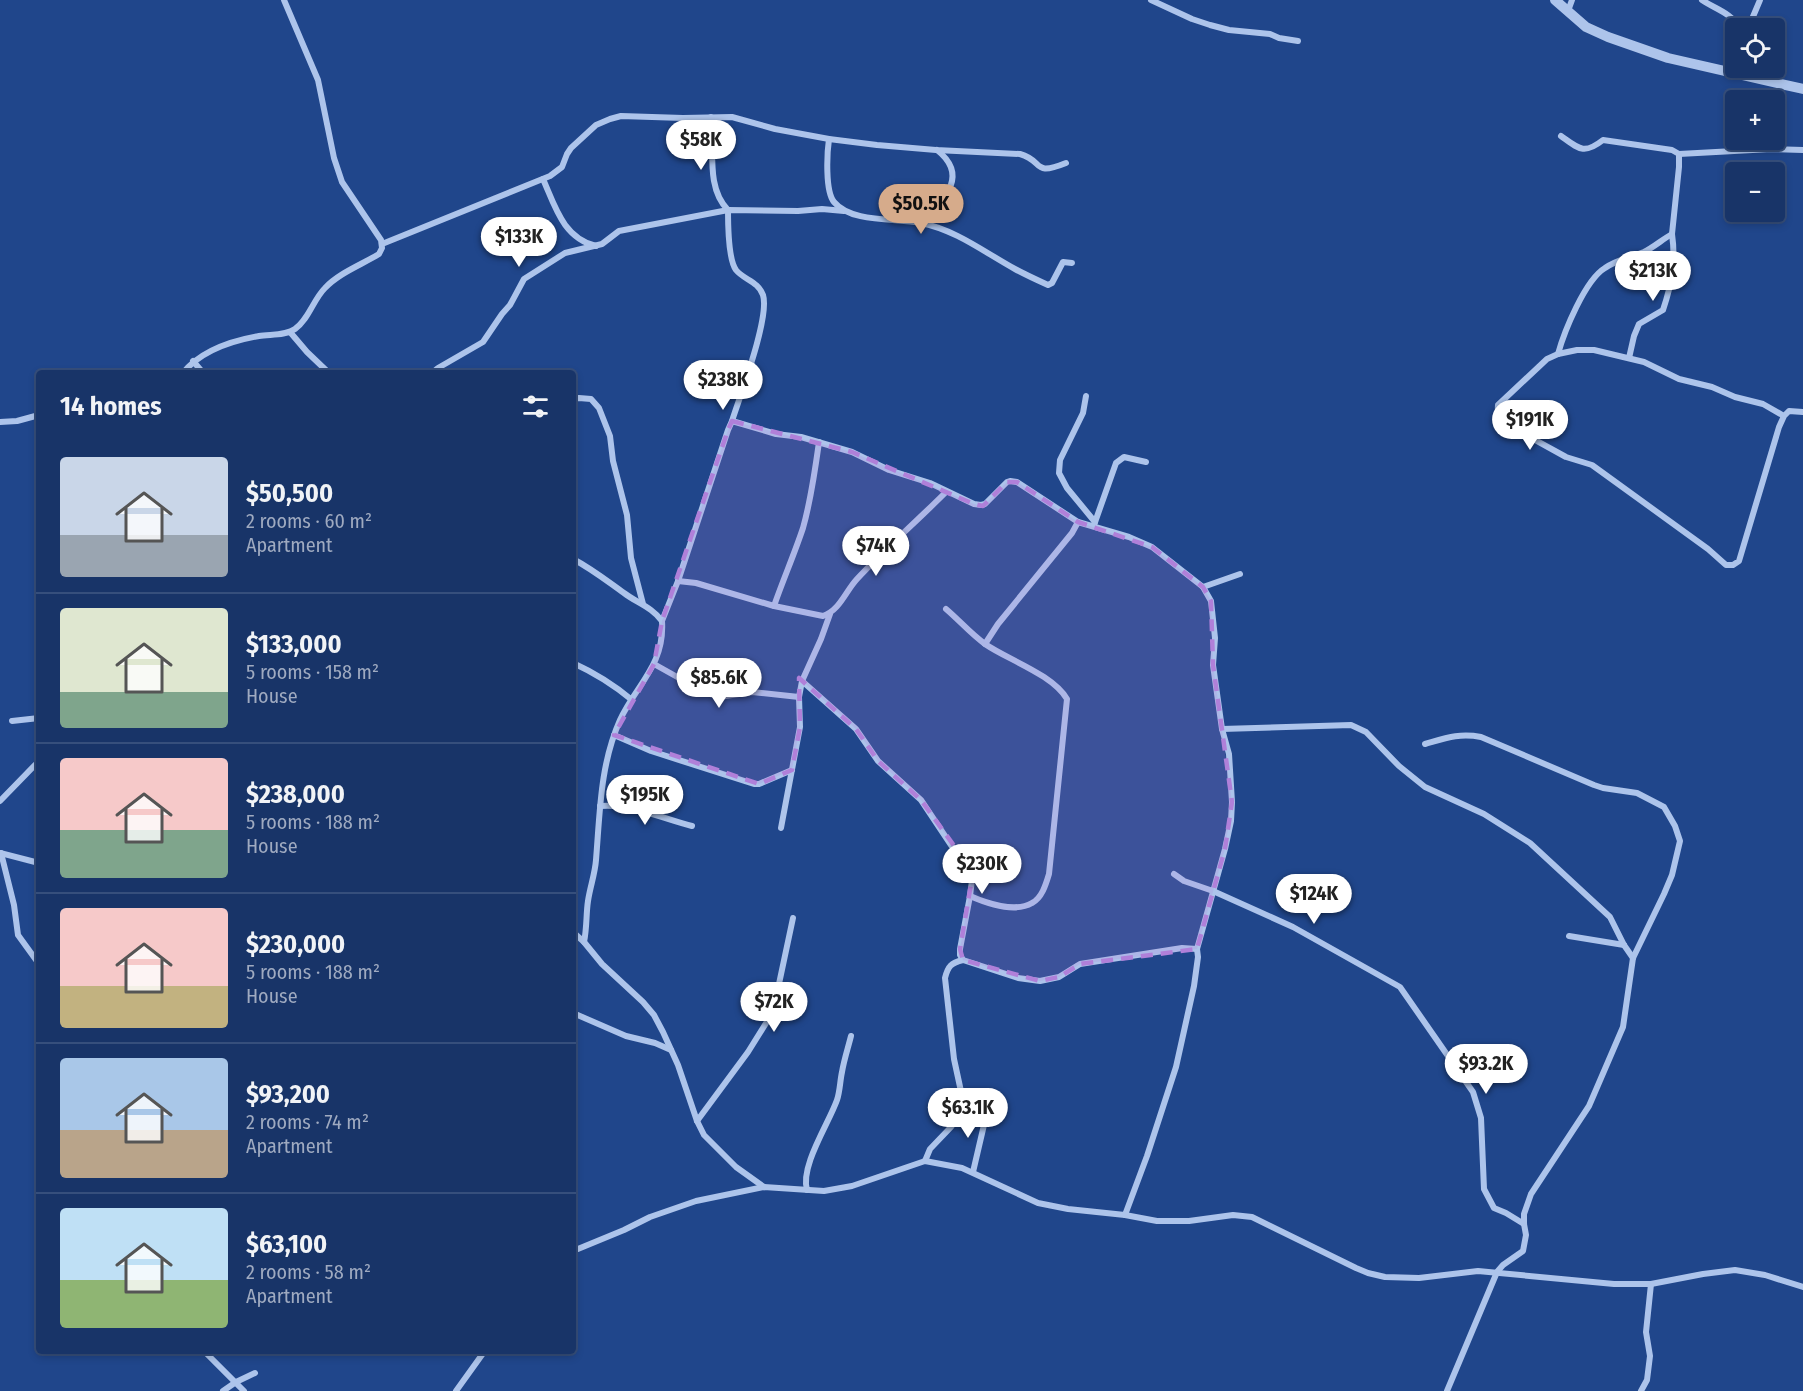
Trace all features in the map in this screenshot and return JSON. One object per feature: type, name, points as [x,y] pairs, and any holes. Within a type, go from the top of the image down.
[{"type":"street","points":[[185,370],[193,361],[217,347],[259,335],[290,332],[295,329],[303,321],[315,299],[333,280],[379,254],[382,244],[342,182],[334,158],[318,80],[284,0]]},
{"type":"street","points":[[1151,0],[1210,25],[1229,30],[1270,34],[1298,41]]},
{"type":"street","points":[[1555,0],[1586,27],[1608,37],[1668,58],[1725,68]]},
{"type":"street","points":[[1568,11],[1572,0]]},
{"type":"street","points":[[1702,0],[1731,18]]},
{"type":"street","points":[[1752,18],[1760,0]]},
{"type":"street","points":[[1767,78],[1803,89]]},
{"type":"street","points":[[382,244],[557,172],[565,162],[571,148],[596,125],[604,120],[621,116],[732,117],[775,129],[829,139],[936,150],[1020,154],[1045,169],[1052,169],[1066,163]]},
{"type":"street","points":[[584,942],[588,901],[596,863],[602,781],[614,735],[621,718],[654,664],[662,639],[662,621],[732,421],[755,349],[765,308],[761,291],[756,284],[736,270],[729,247],[728,210],[720,203],[716,190],[711,117]]},
{"type":"street","points":[[1561,136],[1577,148],[1585,150],[1603,140],[1672,150],[1679,154],[1772,149],[1803,150]]},
{"type":"street","points":[[829,139],[829,192],[833,201],[844,211]]},
{"type":"street","points":[[920,223],[951,187],[953,171],[945,157],[936,150]]},
{"type":"street","points":[[1629,358],[1639,324],[1663,310],[1670,290],[1675,255],[1672,234],[1679,154]]},
{"type":"street","points":[[543,179],[560,218],[568,230],[579,239],[596,246]]},
{"type":"street","points":[[436,370],[483,342],[510,305],[525,279],[566,254],[596,246],[607,241],[619,231],[728,210],[822,209],[920,223],[941,228],[972,243],[1015,269],[1048,285],[1052,284],[1063,262],[1072,263]]},
{"type":"street","points":[[1558,354],[1570,318],[1595,277],[1604,268],[1645,251],[1672,234]]},
{"type":"street","points":[[290,332],[326,370]]},
{"type":"street","points":[[1784,416],[1763,404],[1679,379],[1644,362],[1594,350],[1577,350],[1547,359],[1498,405],[1500,418],[1506,424],[1566,457],[1592,465],[1708,549],[1726,565],[1733,565],[1739,561],[1784,416],[1790,411],[1803,412]]},
{"type":"street","points":[[193,361],[201,370]]},
{"type":"street","points":[[1086,396],[1083,413],[1060,460],[1059,473],[1067,488],[1094,524]]},
{"type":"street","points":[[576,398],[591,399],[599,408],[610,436],[613,461],[627,515],[631,558],[644,604]]},
{"type":"street","points":[[0,422],[17,421],[36,416]]},
{"type":"street","points":[[732,421],[852,452],[889,470],[930,483],[974,504],[985,504],[1008,482],[1017,482],[1078,522],[1094,524],[1152,547],[1203,587],[1211,601],[1215,638],[1213,664],[1222,729],[1229,754],[1233,802],[1231,820],[1197,949],[1194,986],[1176,1067],[1125,1215]]},
{"type":"street","points":[[774,606],[792,562],[803,525],[814,478],[819,442]]},
{"type":"street","points":[[1094,524],[1116,463],[1124,457],[1146,462]]},
{"type":"street","points":[[678,580],[696,583],[774,606],[823,616],[830,614],[837,608],[855,581],[946,492]]},
{"type":"street","points":[[985,644],[998,624],[1072,533],[1078,522]]},
{"type":"street","points":[[576,561],[598,573],[626,595],[644,604],[662,621]]},
{"type":"street","points":[[1203,587],[1240,574]]},
{"type":"street","points":[[946,609],[985,644],[1025,665],[1062,691],[1067,699],[1049,874],[1046,884],[1039,897],[1031,904],[1017,906],[986,903],[970,896]]},
{"type":"street","points":[[781,828],[800,727],[799,697],[802,681],[830,614]]},
{"type":"street","points":[[576,664],[594,673],[632,700]]},
{"type":"street","points":[[654,664],[704,692],[719,697],[752,692],[799,697]]},
{"type":"street","points":[[802,681],[856,729],[878,761],[921,800],[963,863],[973,872],[960,949],[963,960]]},
{"type":"street","points":[[12,721],[36,718]]},
{"type":"street","points":[[1222,729],[1351,725],[1366,732],[1399,766],[1425,787],[1484,814],[1530,843],[1610,916],[1633,958]]},
{"type":"street","points":[[614,735],[651,751],[754,784],[792,770]]},
{"type":"street","points":[[1425,744],[1456,735],[1481,737],[1594,785],[1637,793],[1664,807],[1675,826],[1680,841],[1672,875],[1633,958],[1623,1027],[1589,1106],[1531,1194],[1524,1214],[1526,1235],[1523,1251],[1497,1272],[1446,1391]]},
{"type":"street","points":[[0,801],[36,764]]},
{"type":"street","points":[[600,806],[608,805],[634,810],[692,826]]},
{"type":"street","points":[[36,862],[0,853],[14,905],[18,935],[36,960]]},
{"type":"street","points":[[1174,874],[1184,881],[1213,891],[1293,927],[1400,987],[1473,1092],[1482,1118],[1484,1189],[1494,1208],[1524,1224]]},
{"type":"street","points":[[697,1121],[773,1012],[793,918]]},
{"type":"street","points":[[576,935],[602,964],[644,1002],[654,1015],[671,1051],[704,1135],[736,1167],[764,1187]]},
{"type":"street","points":[[1569,936],[1624,945]]},
{"type":"street","points":[[925,1161],[930,1149],[951,1127],[960,1111],[962,1096],[954,1059],[945,978],[953,962],[963,960],[1018,978],[1040,981],[1059,977],[1080,964],[1182,948],[1197,949]]},
{"type":"street","points":[[576,1014],[626,1036],[655,1043],[671,1051]]},
{"type":"street","points":[[807,1190],[805,1184],[810,1156],[838,1097],[850,1036]]},
{"type":"street","points":[[973,1172],[987,1112]]},
{"type":"street","points":[[576,1250],[650,1217],[696,1201],[764,1187],[824,1191],[852,1186],[925,1161],[973,1172],[1038,1203],[1068,1209],[1174,1222],[1233,1215],[1252,1217],[1356,1268],[1385,1277],[1419,1278],[1478,1270],[1614,1284],[1651,1284],[1735,1270],[1766,1275],[1803,1287]]},
{"type":"street","points":[[1641,1391],[1647,1380],[1650,1356],[1646,1332],[1651,1284]]},
{"type":"street","points":[[207,1354],[244,1391]]},
{"type":"street","points":[[456,1391],[483,1354]]},
{"type":"street","points":[[223,1391],[255,1373]]},
{"type":"highlighted area","points":[[732,421],[852,452],[983,506],[1007,482],[1017,482],[1078,522],[1152,547],[1203,587],[1211,601],[1213,665],[1232,802],[1225,849],[1197,949],[1080,964],[1059,977],[1040,981],[963,960],[960,949],[973,872],[921,800],[878,761],[856,729],[799,678],[800,727],[792,770],[759,784],[614,735],[654,664],[662,621]]}]
